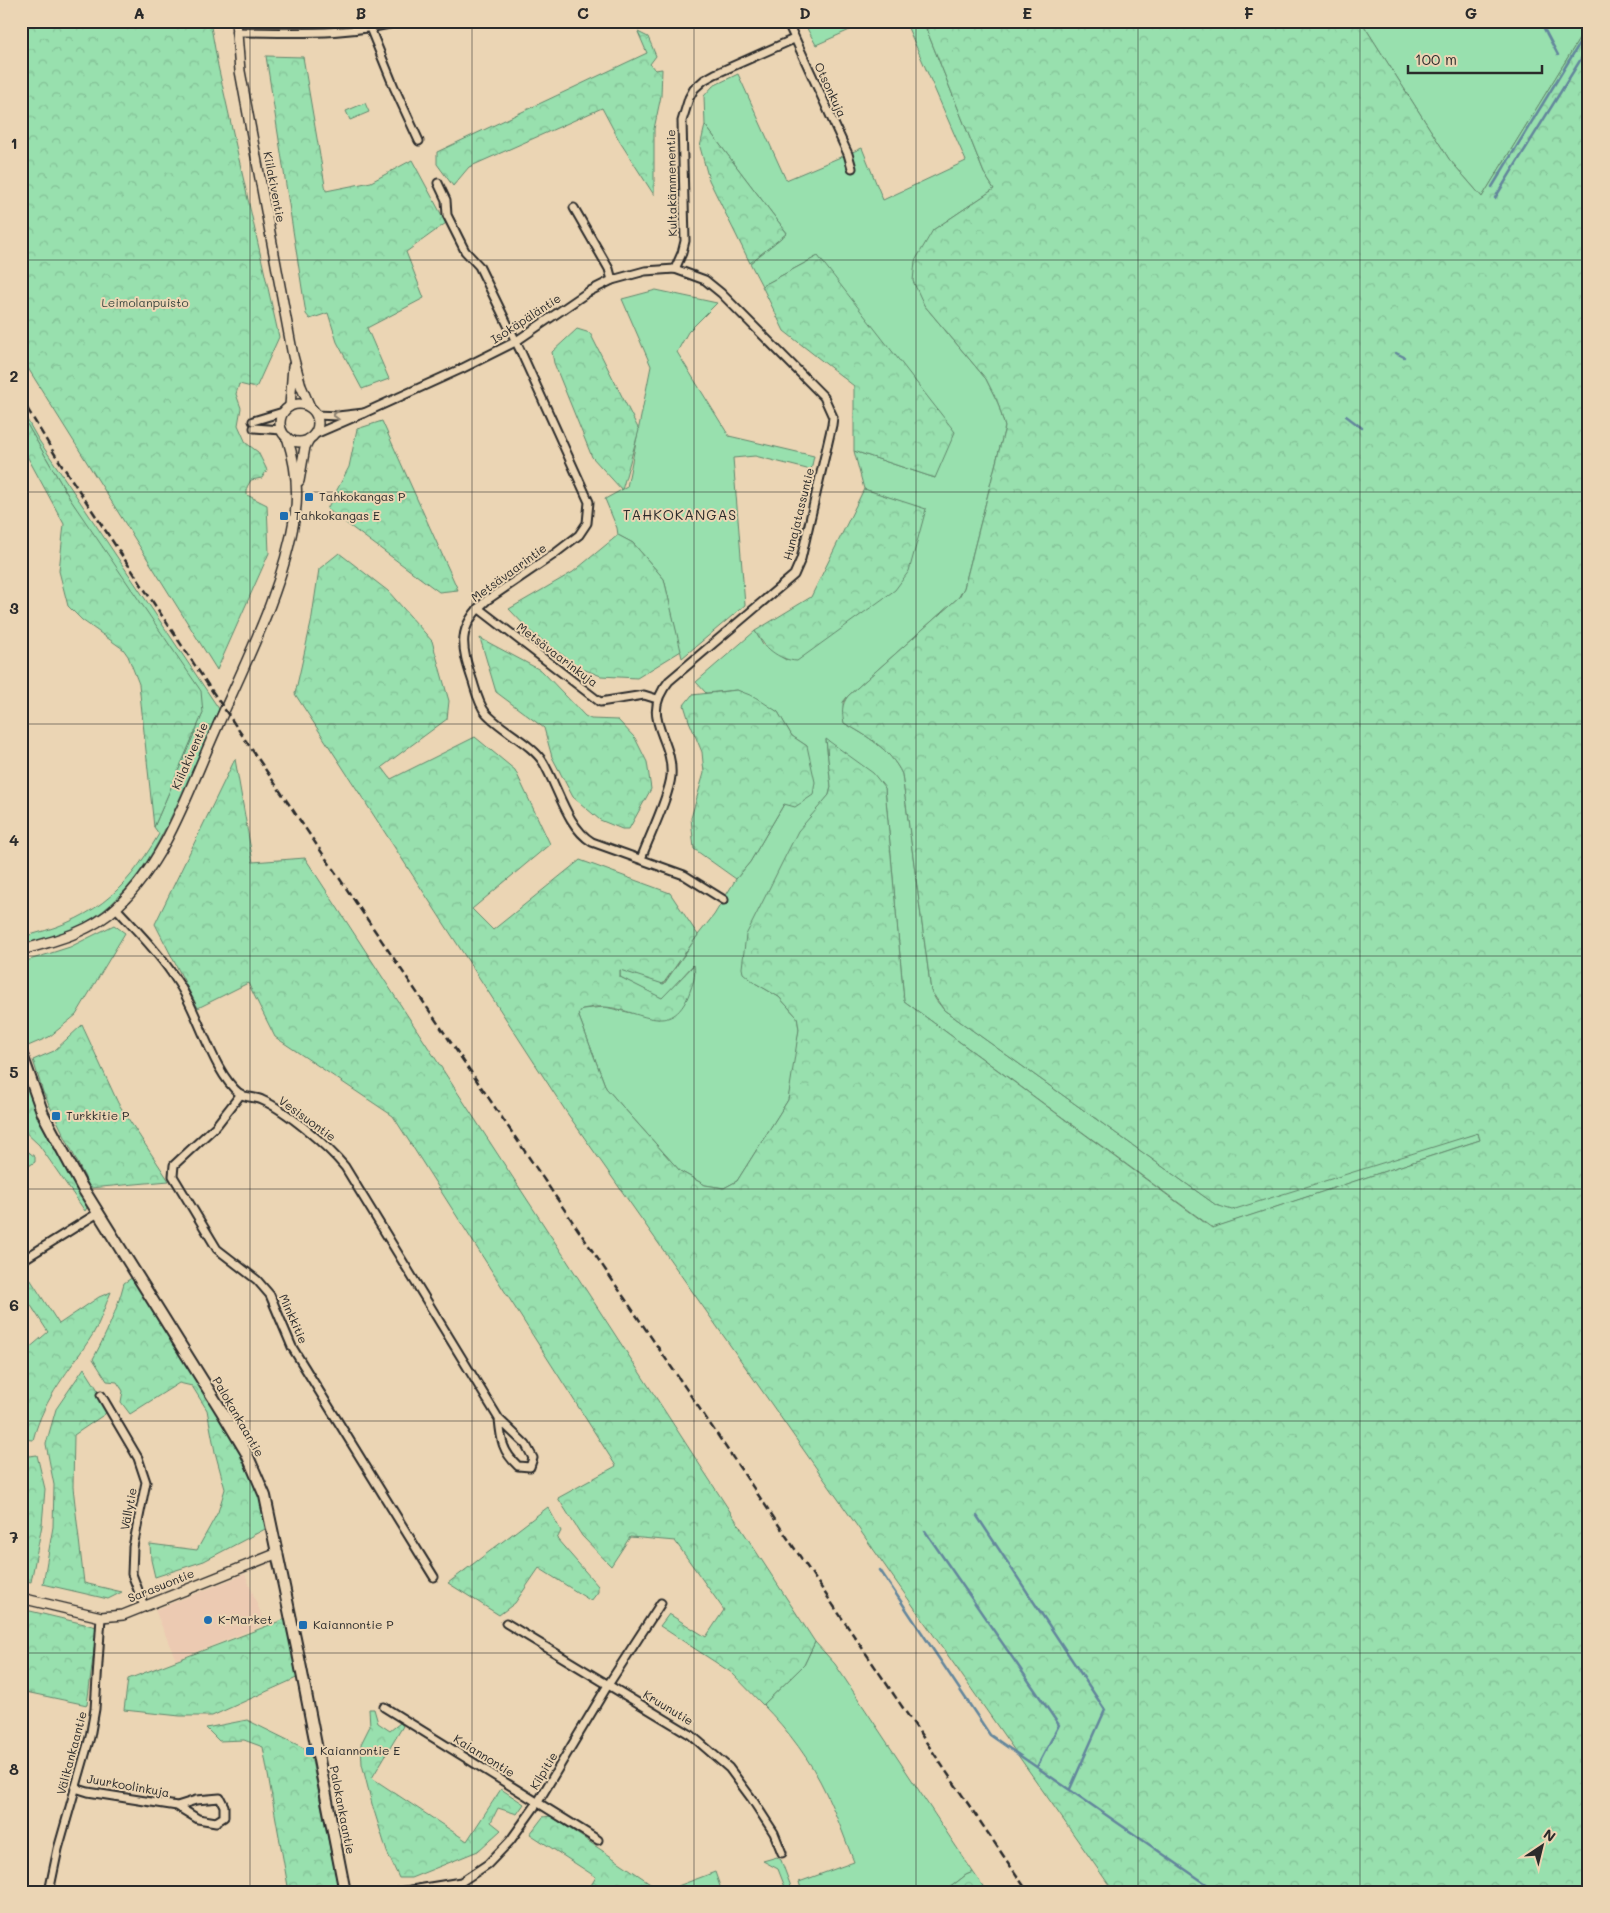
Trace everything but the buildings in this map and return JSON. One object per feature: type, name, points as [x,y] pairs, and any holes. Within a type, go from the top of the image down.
[{"type":"main road","name":"Palokankaantie","points":[[21,1052],[43,1114],[82,1187],[246,1452],[265,1496],[345,1892]]},
{"type":"street","name":"Kiilakiventie","points":[[236,21],[240,71],[293,356],[301,386],[310,407]]},
{"type":"street","points":[[236,32],[331,32],[370,28],[402,21]]},
{"type":"street","name":"Otsonkuja","points":[[787,21],[848,154],[852,168]]},
{"type":"street","points":[[370,28],[419,141]]},
{"type":"street","name":"Kultakämmenentie","points":[[675,269],[685,241],[682,121],[689,98],[694,89],[704,80],[794,39]]},
{"type":"street","name":"Metsävaarintie","points":[[438,183],[446,200],[447,215],[464,251],[479,266],[588,496],[589,515],[587,523],[579,535],[478,608],[466,628],[463,654],[484,711],[539,756],[579,832],[592,842],[684,875],[724,900]]},
{"type":"street","points":[[574,208],[609,268],[612,280]]},
{"type":"street","name":"Isokäpäläntie","points":[[311,437],[461,369],[515,342],[588,292],[612,280],[645,271],[675,269]]},
{"type":"street","name":"Hunajatassuntie","points":[[657,699],[669,681],[794,575],[801,559],[833,417],[824,397],[721,294],[705,280],[675,269]]},
{"type":"street","name":"Kiilakiventie","points":[[287,409],[293,356]]},
{"type":"street","points":[[300,404],[310,407],[316,415],[318,426],[311,437],[299,442],[284,434],[254,424],[300,404]]},
{"type":"street","points":[[284,434],[280,422],[287,409]]},
{"type":"street","name":"Isokäpäläntie","points":[[316,415],[338,416],[364,413]]},
{"type":"street","name":"Kiilakiventie","points":[[284,434],[293,458],[296,503]]},
{"type":"street","name":"Kiilakiventie","points":[[21,950],[64,939],[116,908],[144,878],[167,840],[277,586],[290,543],[305,448],[311,437]]},
{"type":"street","name":"Metsävaarinkuja","points":[[478,608],[600,702],[644,696],[657,699]]},
{"type":"street","points":[[641,859],[664,798],[671,773],[656,714],[657,699]]},
{"type":"street","points":[[116,908],[179,983],[192,1006],[218,1064],[241,1094]]},
{"type":"street","name":"Vesisuontie","points":[[241,1094],[262,1100],[279,1111],[331,1150],[345,1166],[500,1419],[526,1445],[532,1458],[530,1467],[518,1466],[507,1455],[500,1434],[500,1419]]},
{"type":"street","name":"Minkkitie","points":[[241,1094],[216,1126],[174,1164],[173,1176],[217,1249],[257,1280],[270,1295],[292,1347],[434,1577]]},
{"type":"street","points":[[21,1261],[98,1212]]},
{"type":"street","name":"Vällytie","points":[[101,1395],[138,1458],[146,1482],[133,1546],[132,1574],[144,1606]]},
{"type":"street","name":"Sarasuontie","points":[[21,1598],[101,1617],[123,1615],[278,1553]]},
{"type":"street","name":"Kilpitie","points":[[399,1892],[461,1882],[488,1864],[510,1841],[538,1802],[608,1685],[662,1603]]},
{"type":"street","name":"Välikankaantie","points":[[49,1892],[58,1849],[90,1737],[95,1709],[101,1617]]},
{"type":"street","name":"Kruunutie","points":[[506,1623],[691,1735],[729,1768],[752,1798],[774,1833],[782,1852]]},
{"type":"street","name":"Kaiannontie","points":[[384,1707],[598,1840]]},
{"type":"street","name":"Juurkoolinkuja","points":[[76,1788],[88,1792],[177,1806],[198,1819],[216,1822],[224,1817],[224,1806],[220,1798],[196,1800],[177,1806]]},
{"type":"shaded area","points":[[245,1574],[265,1624],[176,1660],[155,1610]]},
{"type":"green space","name":"Leimolanpuisto","points":[[23,21],[210,21],[218,66],[279,337],[256,388],[239,384],[236,394],[241,408],[238,425],[246,443],[258,452],[267,470],[262,478],[251,480],[247,487],[247,495],[267,505],[269,553],[217,670],[21,357],[21,27]]},
{"type":"green space","points":[[803,21],[870,21],[816,45]]},
{"type":"green space","points":[[905,21],[923,21],[984,173],[994,189],[933,230],[924,305],[986,379],[998,403],[1005,427],[964,588],[959,597],[843,702],[844,723],[869,738],[884,750],[902,774],[931,991],[944,1010],[1216,1205],[1478,1133],[1480,1140],[1213,1228],[904,1001],[885,788],[826,740],[831,787],[829,795],[819,808],[755,983],[779,997],[797,1017],[799,1029],[788,1100],[737,1181],[724,1188],[705,1185],[680,1171],[606,1088],[578,1014],[582,1009],[605,1007],[659,1019],[693,965],[662,999],[620,977],[620,969],[664,984],[714,915],[736,879],[750,862],[784,804],[807,746],[792,736],[778,712],[737,690],[706,693],[696,682],[755,631],[763,645],[786,660],[926,510],[864,489],[854,451],[935,478],[818,256],[762,286],[750,263],[787,233],[705,125],[704,96],[713,86],[738,74],[786,180],[862,148],[883,200],[966,161]]},
{"type":"green space","points":[[923,21],[1361,21],[1449,159],[1482,197],[1589,23],[1589,1892],[1114,1892],[567,1113],[295,694],[311,623],[319,569],[339,553],[388,591],[432,641],[449,701],[447,719],[382,767],[391,779],[475,737],[515,770],[550,844],[472,909],[493,930],[580,860],[670,893],[698,935],[663,984],[620,970],[620,977],[662,998],[694,965],[693,983],[682,1008],[673,1016],[663,1019],[653,1019],[602,1007],[582,1009],[578,1014],[606,1088],[680,1171],[705,1185],[724,1188],[737,1181],[788,1100],[799,1029],[797,1017],[779,997],[755,983],[743,973],[742,968],[746,935],[798,831],[829,795],[831,787],[826,739],[873,773],[885,788],[904,1001],[1212,1228],[1480,1140],[1478,1133],[1232,1210],[1216,1205],[944,1010],[931,991],[902,774],[884,750],[869,738],[844,723],[843,712],[843,706],[848,696],[959,597],[964,588],[1005,427],[998,403],[986,379],[924,305],[913,281],[915,261],[933,230],[994,189],[984,173]]},
{"type":"green space","points":[[1361,21],[1589,21],[1589,23],[1482,197],[1449,159]]},
{"type":"green space","points":[[638,32],[648,37],[656,56],[650,64],[655,70],[662,69],[661,96],[654,129],[654,195],[620,142],[602,108],[469,167],[453,186],[437,164],[437,152],[647,53]]},
{"type":"green space","points":[[266,56],[303,57],[326,191],[371,182],[412,160],[446,223],[406,252],[424,298],[367,328],[389,379],[362,389],[337,342],[328,313],[310,319],[306,314]]},
{"type":"green space","points":[[365,103],[369,112],[350,120],[346,111]]},
{"type":"green space","points":[[705,125],[787,233],[750,263],[709,180],[700,147]]},
{"type":"green space","points":[[818,256],[955,432],[935,478],[854,451],[854,386],[784,331],[762,286]]},
{"type":"green space","points":[[656,290],[717,303],[688,332],[677,352],[729,436],[814,456],[811,470],[755,456],[733,458],[745,605],[682,658],[664,579],[633,543],[618,535],[605,499],[627,487],[651,366],[622,299]]},
{"type":"green space","points":[[577,329],[590,333],[639,430],[622,490],[592,457],[554,363],[552,352]]},
{"type":"green space","points":[[21,409],[38,439],[219,709],[169,821],[147,862],[134,880],[103,911],[83,924],[61,934],[24,944],[21,944],[21,937],[67,923],[103,902],[132,874],[159,834],[154,827],[203,713],[70,499],[21,414]]},
{"type":"green space","points":[[21,414],[70,499],[201,691],[203,713],[154,827],[139,684],[128,656],[123,649],[82,620],[68,606],[59,571],[64,524],[21,445]]},
{"type":"green space","points":[[382,421],[458,590],[439,592],[327,509],[349,467],[357,429]]},
{"type":"green space","points":[[864,489],[926,509],[909,571],[895,590],[797,661],[784,658],[772,652],[755,631],[811,597]]},
{"type":"green space","points":[[618,535],[633,543],[664,579],[681,651],[637,678],[601,676],[580,668],[531,632],[509,609],[573,572]]},
{"type":"green space","points":[[480,638],[542,671],[585,716],[591,719],[618,720],[635,738],[647,762],[651,789],[629,829],[622,829],[600,820],[573,797],[552,757],[544,728],[496,692]]},
{"type":"green space","points":[[737,690],[755,697],[778,712],[792,736],[807,746],[815,782],[813,795],[795,807],[784,804],[750,862],[736,879],[694,849],[691,818],[704,773],[702,752],[684,705],[692,695]]},
{"type":"green space","points":[[235,759],[253,862],[305,858],[815,1642],[804,1665],[763,1705],[732,1673],[660,1626],[669,1614],[706,1637],[724,1610],[675,1541],[630,1537],[611,1566],[582,1536],[558,1498],[616,1466],[393,1116],[275,1037],[248,983],[198,1008],[155,924]]},
{"type":"green space","points":[[114,925],[125,933],[76,1015],[49,1037],[28,1046],[21,1026],[21,965],[23,962],[70,947]]},
{"type":"green space","points":[[82,1025],[118,1103],[169,1181],[90,1188],[43,1092],[33,1060],[54,1051]]},
{"type":"green space","points":[[26,1074],[88,1206],[85,1211],[39,1145],[21,1128],[21,1076]]},
{"type":"green space","points":[[21,1146],[35,1157],[35,1162],[21,1171]]},
{"type":"green space","points":[[25,1271],[59,1324],[99,1297],[111,1292],[93,1334],[58,1384],[44,1410],[33,1440],[21,1439],[21,1355],[48,1332],[21,1290],[21,1274]]},
{"type":"green space","points":[[133,1277],[244,1454],[263,1497],[269,1527],[204,1561],[155,1577],[150,1544],[197,1550],[218,1512],[225,1489],[215,1452],[207,1410],[192,1386],[179,1383],[130,1414],[121,1402],[123,1391],[117,1382],[107,1381],[93,1359],[111,1322],[124,1283]]},
{"type":"green space","points":[[84,1368],[108,1406],[105,1414],[74,1435],[73,1487],[84,1583],[122,1592],[108,1599],[43,1584],[53,1527],[54,1485],[46,1444],[56,1409]]},
{"type":"green space","points":[[37,1455],[45,1489],[42,1525],[31,1582],[21,1580],[21,1457]]},
{"type":"green space","points":[[548,1507],[561,1531],[557,1539],[598,1586],[598,1592],[591,1601],[539,1568],[515,1603],[499,1615],[448,1583]]},
{"type":"green space","points":[[26,1610],[97,1627],[87,1705],[21,1691],[21,1633]]},
{"type":"green space","points":[[288,1618],[301,1676],[212,1716],[180,1716],[124,1710],[128,1679]]},
{"type":"green space","points":[[815,1642],[835,1664],[973,1872],[966,1875],[944,1892],[802,1892],[799,1882],[854,1862],[820,1781],[790,1735],[763,1705],[804,1665]]},
{"type":"green space","points":[[369,1709],[374,1709],[378,1723],[390,1731],[400,1723],[403,1726],[372,1778],[467,1841],[501,1789],[524,1804],[517,1814],[498,1808],[491,1822],[501,1830],[478,1851],[411,1878],[399,1878],[387,1852],[362,1764],[361,1744],[370,1726]]},
{"type":"green space","points":[[247,1720],[310,1751],[339,1892],[289,1892],[263,1747],[244,1740],[219,1741],[206,1728]]},
{"type":"green space","points":[[551,1816],[664,1892],[587,1892],[596,1877],[530,1834],[543,1817]]},
{"type":"green space","points":[[777,1857],[781,1860],[793,1892],[773,1892],[785,1887],[778,1869],[763,1861]]},
{"type":"green space","points":[[715,1872],[722,1892],[662,1892]]},
{"type":"green space","points":[[973,1872],[987,1892],[944,1892],[966,1875]]},
{"type":"waterway","points":[[1540,21],[1558,55]]},
{"type":"waterway","points":[[1492,187],[1589,28]]},
{"type":"waterway","points":[[1495,198],[1589,46]]},
{"type":"waterway","points":[[1396,353],[1404,357]]},
{"type":"waterway","points":[[1346,416],[1362,428]]},
{"type":"waterway","points":[[977,1516],[1105,1710],[1070,1789]]},
{"type":"waterway","points":[[925,1531],[1059,1725],[1037,1767]]},
{"type":"waterway","points":[[880,1570],[990,1735],[1218,1892]]},
{"type":"railway","points":[[21,398],[54,453],[206,682],[1028,1892]]},
{"type":"place","name":"Tahkokangas P","points":[[309,497]]},
{"type":"place","name":"Tahkokangas E","points":[[284,516]]},
{"type":"place","name":"Turkkitie P","points":[[56,1116]]},
{"type":"place","name":"K-Market","points":[[208,1620]]},
{"type":"place","name":"Kaiannontie P","points":[[303,1625]]},
{"type":"place","name":"Kaiannontie E","points":[[310,1751]]},
{"type":"district","name":"TAHKOKANGAS","points":[[680,515]]}]
